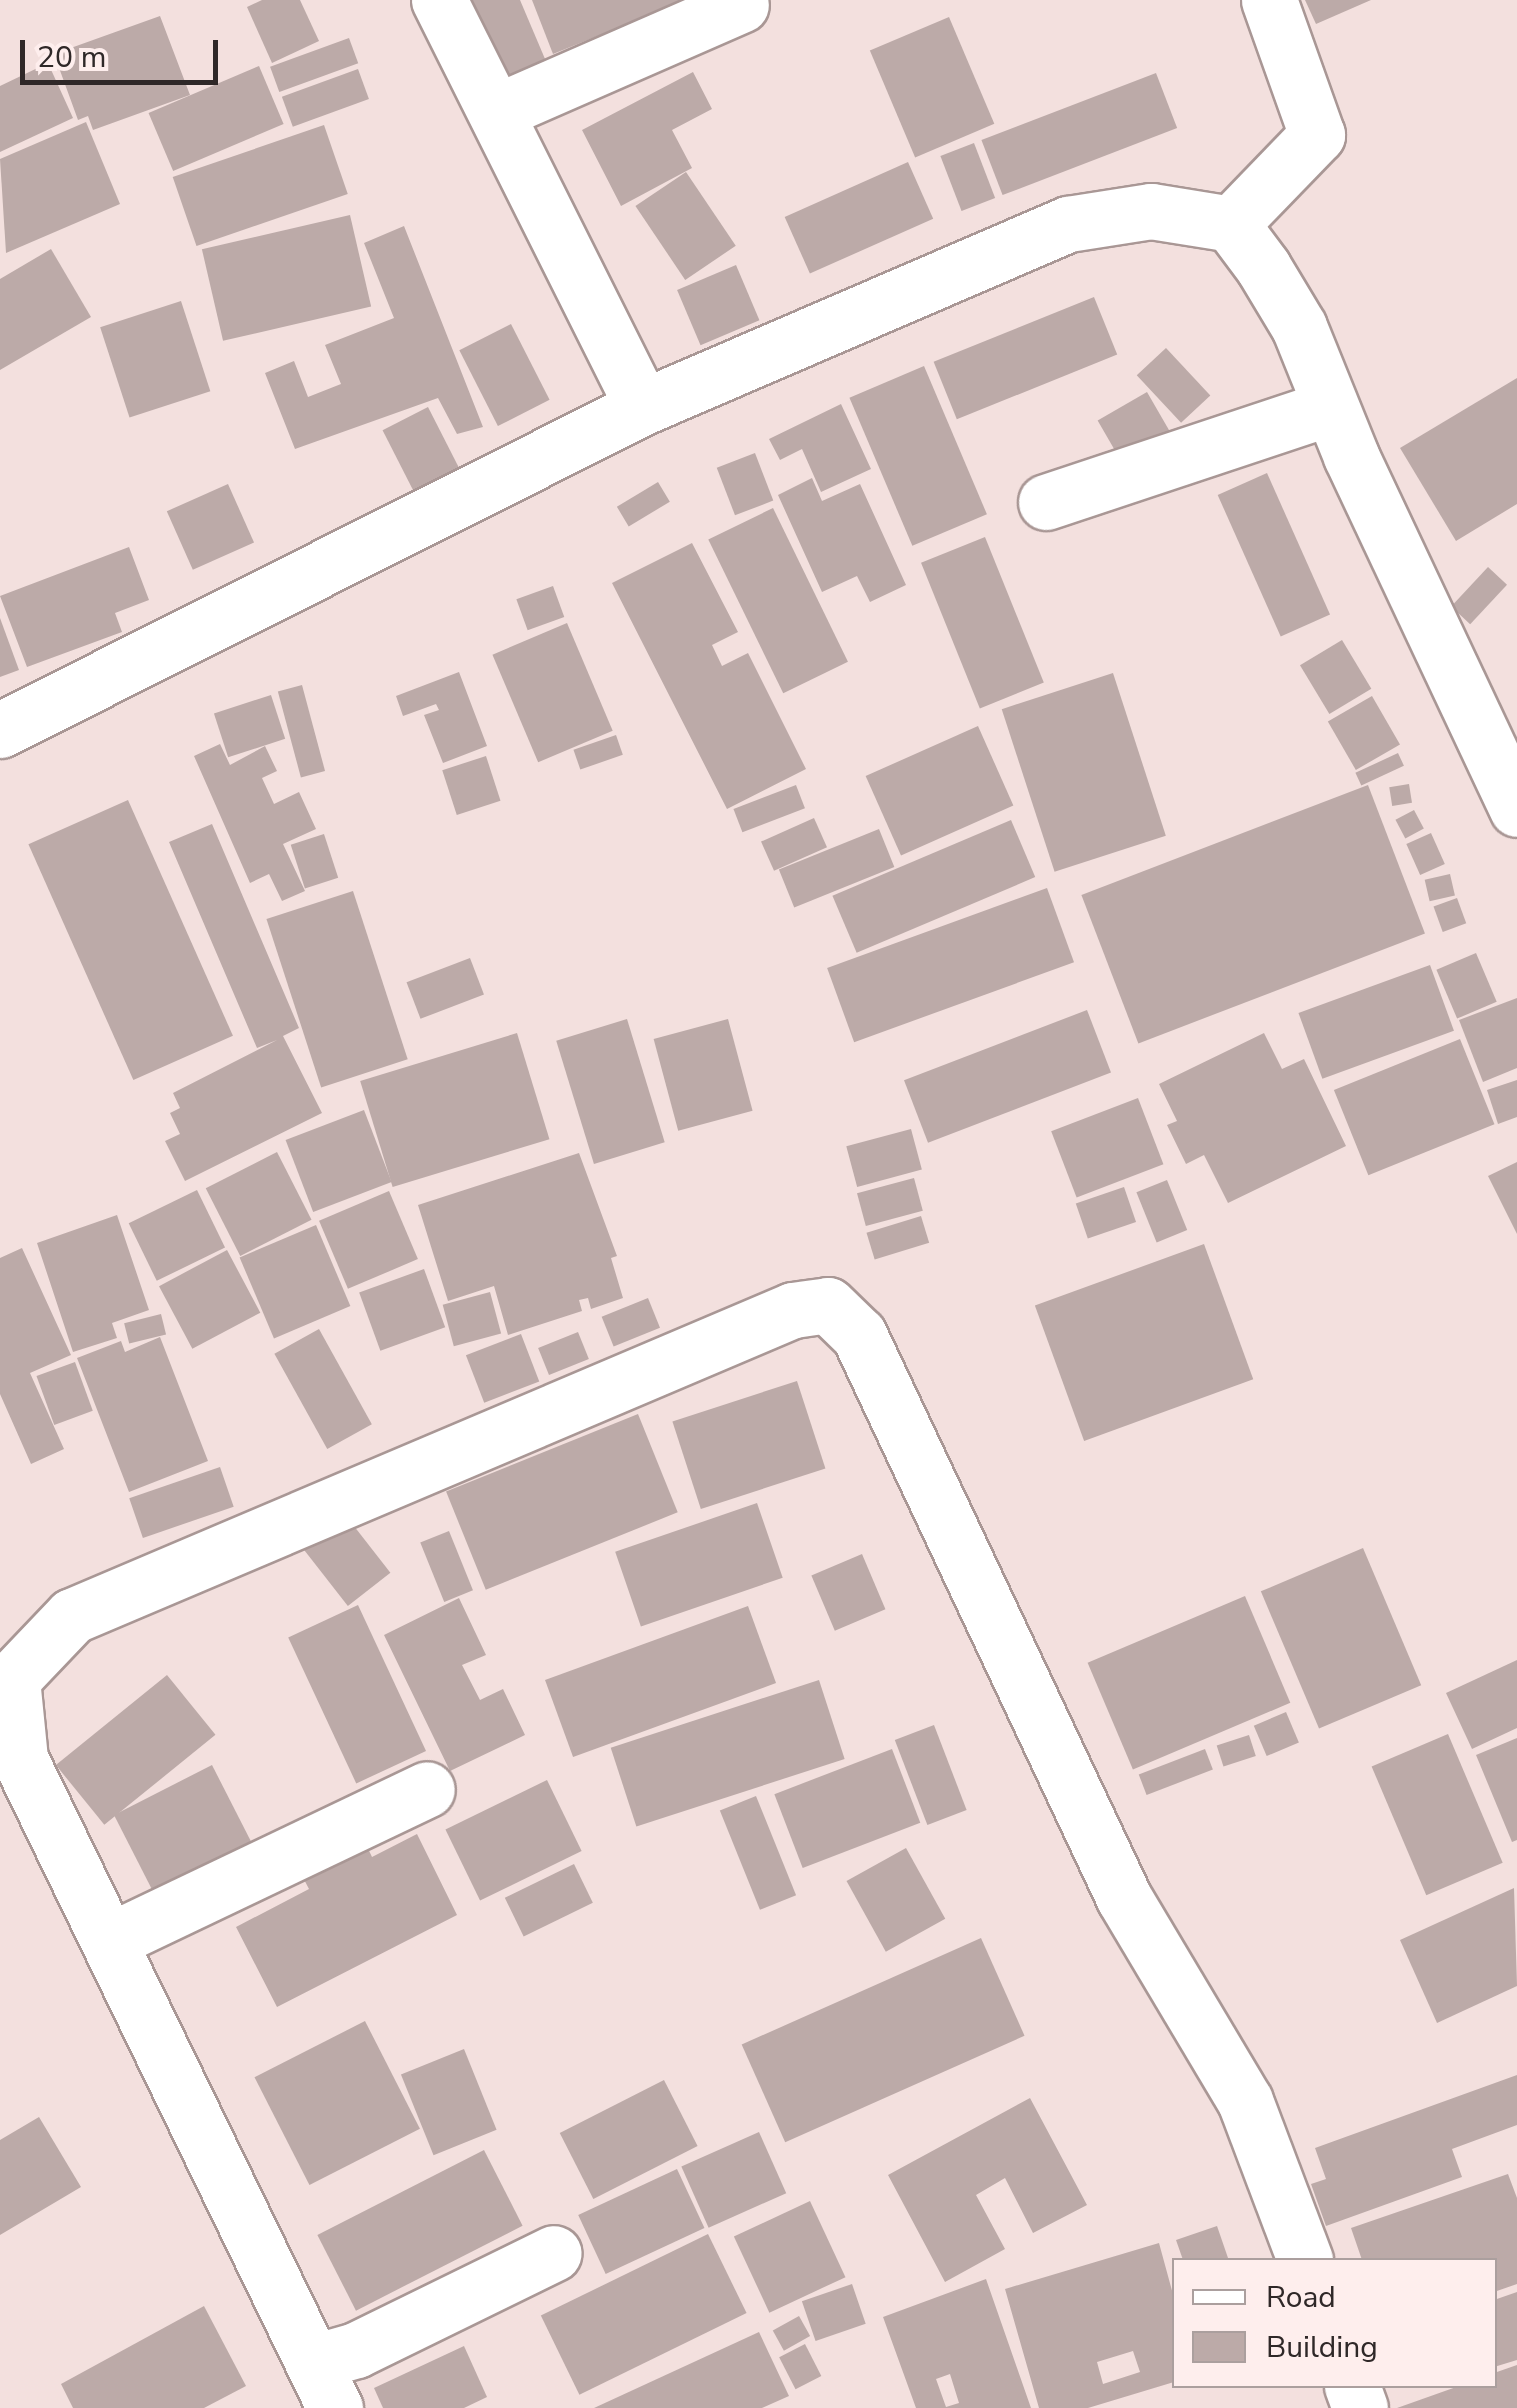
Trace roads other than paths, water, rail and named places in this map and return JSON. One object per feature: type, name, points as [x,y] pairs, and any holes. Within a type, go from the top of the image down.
[{"type":"street","points":[[439,0],[498,111],[643,407]]},
{"type":"street","points":[[1231,224],[1317,135],[1269,0]]},
{"type":"street","points":[[498,111],[742,5]]},
{"type":"street","points":[[0,730],[643,407],[1068,224],[1151,211],[1231,224],[1298,328],[1517,810]]},
{"type":"street","points":[[1046,502],[1331,407]]},
{"type":"street","points":[[554,2253],[356,2350],[325,2385],[20,1759],[12,1680],[72,1616],[794,1310],[828,1305],[860,1335],[1124,1898],[1245,2101],[1304,2258]]},
{"type":"street","points":[[109,1941],[428,1789]]}]
